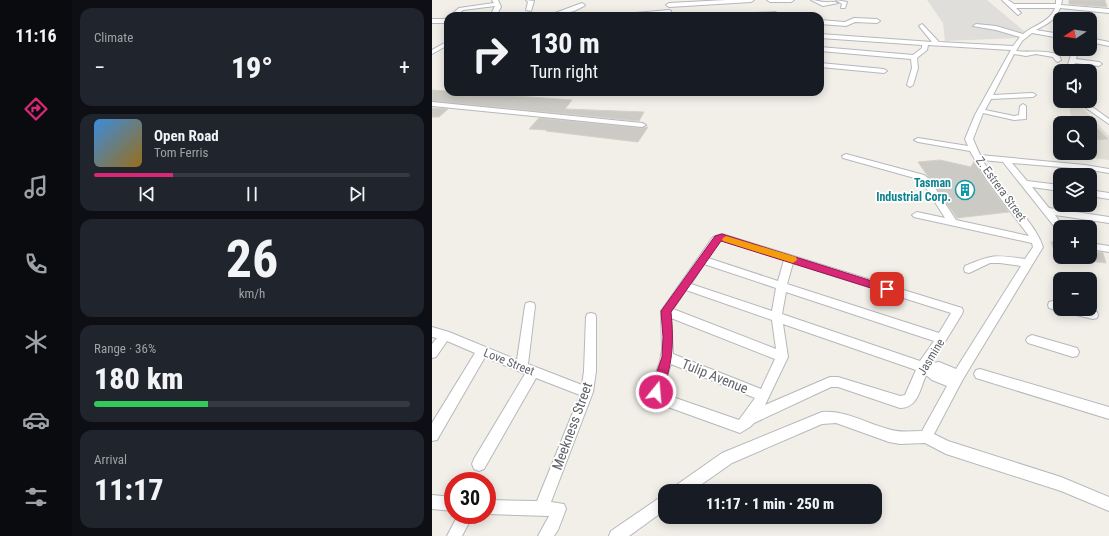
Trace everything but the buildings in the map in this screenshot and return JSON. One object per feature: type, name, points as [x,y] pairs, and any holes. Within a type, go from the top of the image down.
[{"type":"street","points":[[529,0],[531,1],[529,10]]},
{"type":"street","points":[[669,12],[670,2],[751,0]]},
{"type":"street","points":[[775,12],[770,0],[791,0]]},
{"type":"street","points":[[814,0],[823,4],[837,1],[845,3],[843,7]]},
{"type":"street","points":[[1005,0],[1018,13]]},
{"type":"street","points":[[457,12],[460,9],[482,6],[496,2],[498,9],[496,12]]},
{"type":"street","points":[[558,12],[562,4]]},
{"type":"street","points":[[564,12],[582,5]]},
{"type":"street","points":[[477,12],[482,6]]},
{"type":"street","points":[[1012,6],[1058,6],[1109,11]]},
{"type":"street","points":[[1058,6],[1077,12]]},
{"type":"street","name":"Z. Estrera Street","points":[[1037,241],[992,180],[972,149],[969,139],[1014,50],[1024,36],[1053,18],[1058,6]]},
{"type":"street","points":[[824,22],[846,24],[854,20],[877,21]]},
{"type":"street","points":[[432,21],[444,21]]},
{"type":"street","points":[[432,27],[443,26]]},
{"type":"street","points":[[922,26],[937,44]]},
{"type":"street","points":[[976,26],[996,28],[1024,36]]},
{"type":"street","points":[[1032,31],[1053,35]]},
{"type":"street","points":[[824,36],[1014,50],[1026,54],[1036,52],[1055,55],[1057,56],[1058,60]]},
{"type":"street","points":[[1097,41],[1109,44]]},
{"type":"street","points":[[824,49],[914,57],[925,49],[925,43]]},
{"type":"street","points":[[432,52],[435,48]]},
{"type":"street","points":[[1072,64],[1074,56]]},
{"type":"street","points":[[910,85],[915,68],[914,57]]},
{"type":"street","points":[[1073,61],[1099,64]]},
{"type":"street","points":[[824,65],[884,71]]},
{"type":"street","points":[[989,97],[1033,95]]},
{"type":"street","points":[[432,104],[642,125]]},
{"type":"street","points":[[982,111],[1019,118],[1023,117],[1023,106]]},
{"type":"street","points":[[1089,108],[1109,122]]},
{"type":"street","points":[[918,140],[972,149]]},
{"type":"street","points":[[846,156],[921,177],[926,181],[953,223]]},
{"type":"street","points":[[977,157],[1085,167],[1109,171]]},
{"type":"street","points":[[1005,159],[1053,220]]},
{"type":"street","points":[[1024,183],[1053,187]]},
{"type":"street","points":[[1097,194],[1109,196]]},
{"type":"street","points":[[1046,211],[1109,220]]},
{"type":"street","points":[[916,215],[1037,241],[1038,247],[1037,251],[1027,263],[957,380],[926,437]]},
{"type":"street","points":[[722,238],[789,259],[781,286],[777,316],[782,357],[764,396],[744,426],[740,427],[658,398],[656,392],[667,357],[668,337],[666,311],[716,239],[722,238]]},
{"type":"street","points":[[1097,247],[1109,249]]},
{"type":"street","name":"Jasmine","points":[[750,418],[830,382],[838,382],[900,402],[906,402],[910,399],[925,368],[958,311],[789,259]]},
{"type":"street","points":[[969,269],[989,260],[1000,259],[1027,263]]},
{"type":"street","points":[[702,260],[942,339]]},
{"type":"street","points":[[683,285],[925,368],[936,376],[957,380]]},
{"type":"street","points":[[479,464],[528,369],[530,306]]},
{"type":"street","points":[[666,311],[782,357]]},
{"type":"street","name":"Meekness Street","points":[[541,508],[587,392],[590,371],[591,317]]},
{"type":"street","name":"Love Street","points":[[432,332],[445,335],[587,392]]},
{"type":"street","points":[[432,353],[445,335]]},
{"type":"street","points":[[1032,340],[1073,352]]},
{"type":"street","points":[[432,435],[483,351]]},
{"type":"street","name":"Tulip Avenue","points":[[667,357],[764,396]]},
{"type":"street","points":[[980,374],[1109,413]]},
{"type":"street","points":[[690,484],[727,458],[822,418],[836,417],[889,436],[900,438],[926,437],[946,447],[1061,484],[1109,504]]},
{"type":"street","points":[[432,502],[444,503]]},
{"type":"street","points":[[616,536],[658,506]]},
{"type":"street","points":[[496,507],[559,509],[553,525],[545,536]]},
{"type":"street","points":[[454,536],[461,524]]},
{"type":"shaded area","points":[[927,0],[987,0],[1025,32],[1018,33],[1018,38],[945,41],[943,23]]},
{"type":"shaded area","points":[[1070,108],[1083,108],[1090,116],[1072,116]]},
{"type":"shaded area","points":[[1097,123],[1109,136],[1109,160],[1097,158]]},
{"type":"slow traffic","points":[[726,239],[793,260]]},
{"type":"place","name":"Tasman Industrial Corp.","points":[[965,190]]},
{"type":"route","points":[[656,392],[667,357],[668,337],[665,316],[666,311],[683,285],[718,238],[887,289]]}]
